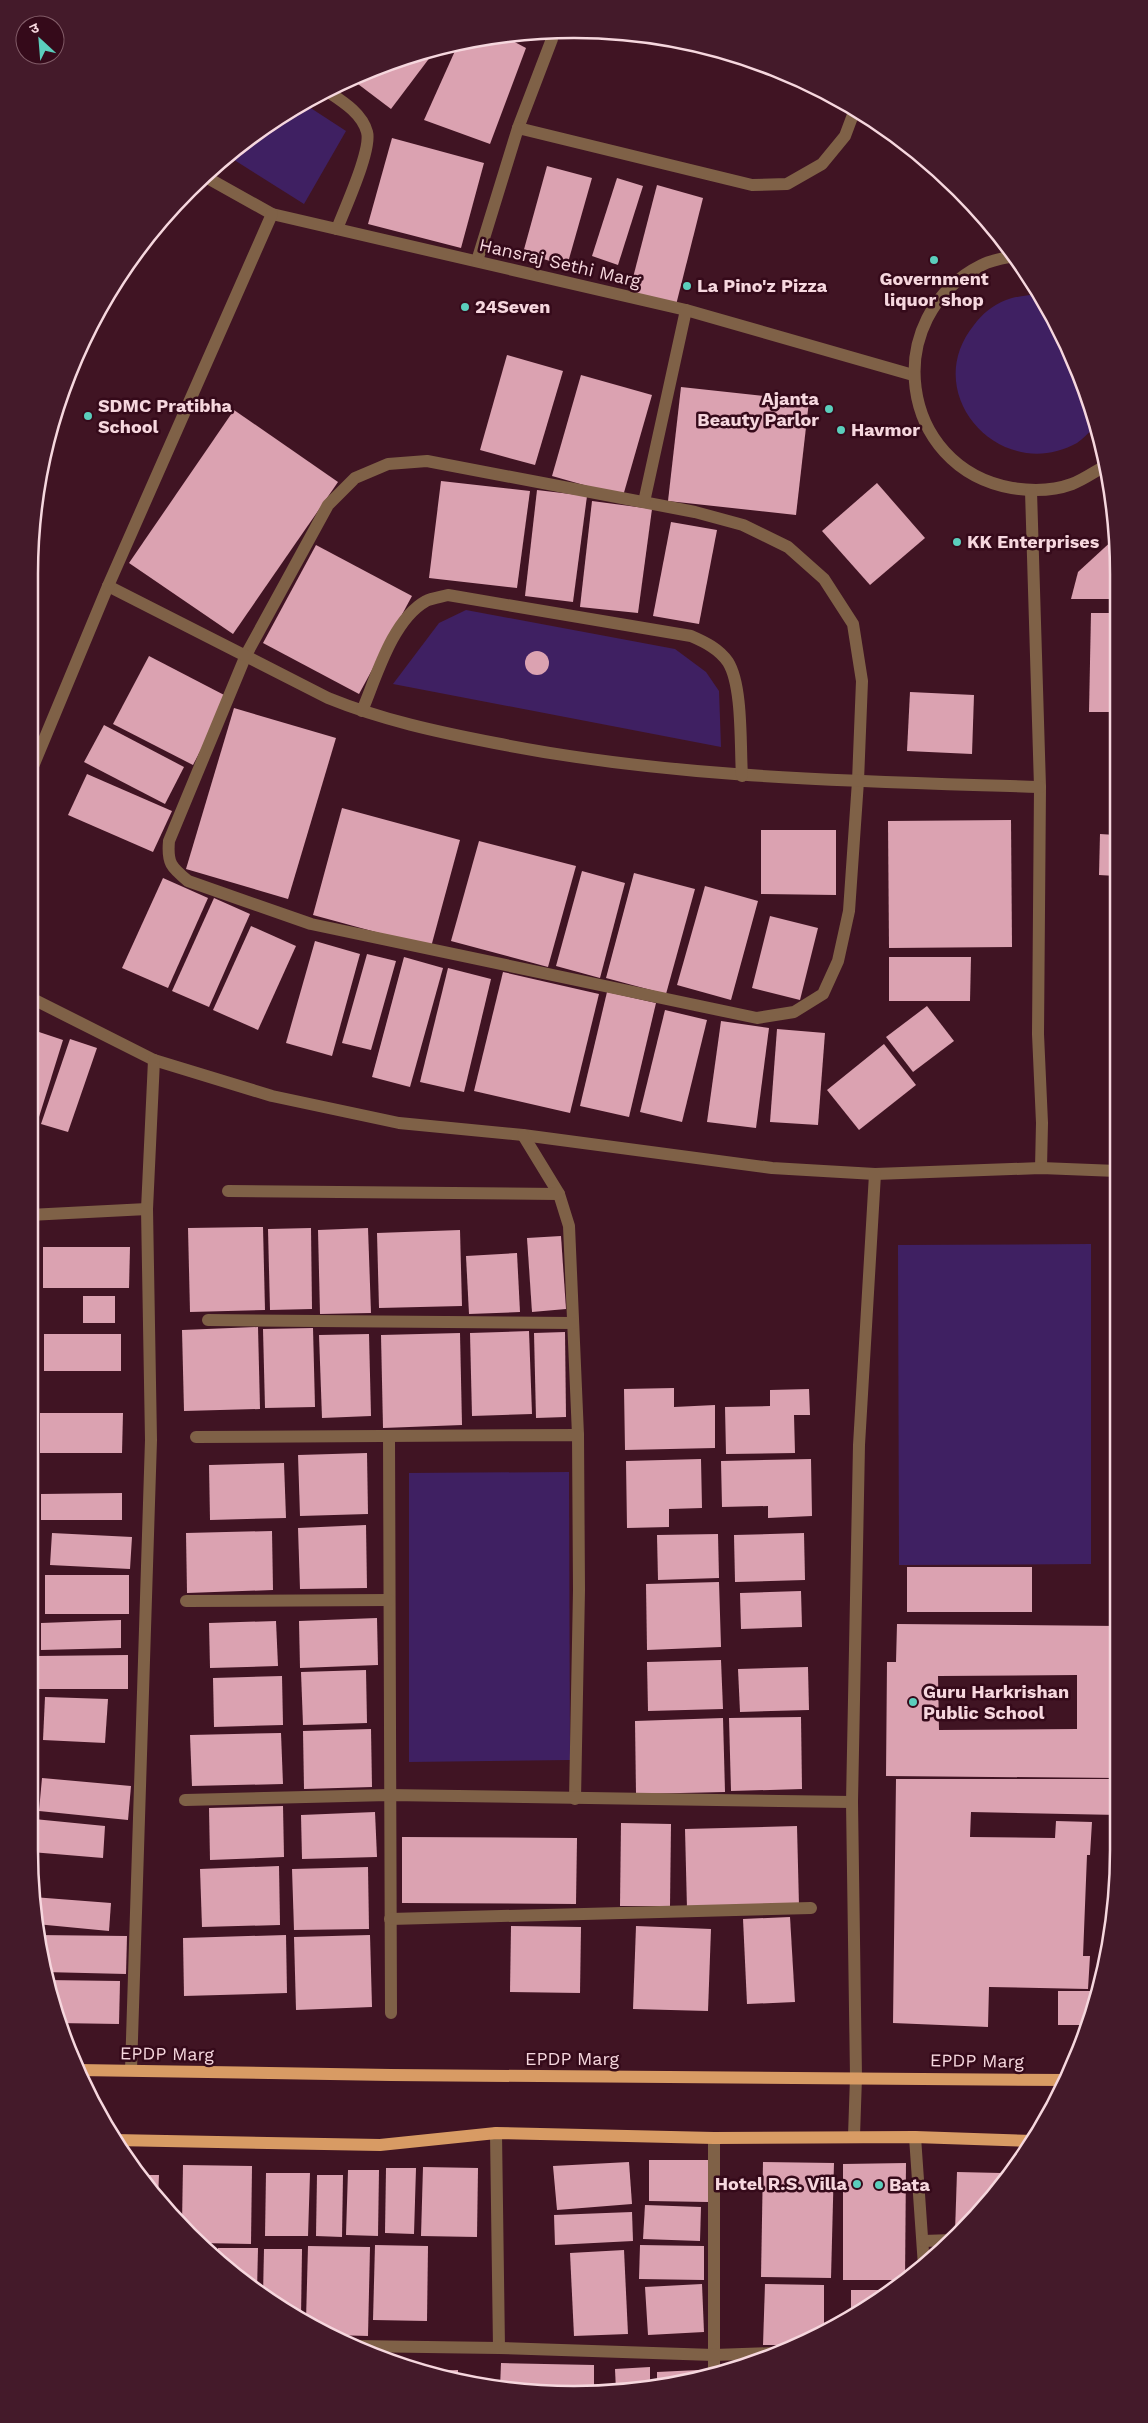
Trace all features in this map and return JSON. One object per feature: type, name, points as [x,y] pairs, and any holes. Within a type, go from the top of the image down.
[{"type":"main road","name":"EPDP Marg","points":[[86,2070],[391,2076],[856,2077],[1058,2080]]},
{"type":"main road","points":[[124,2140],[380,2145],[496,2133],[714,2138],[854,2136],[1024,2141]]},
{"type":"street","points":[[477,261],[518,128],[552,39]]},
{"type":"street","points":[[333,95],[347,105],[360,119],[367,133],[367,148],[337,229]]},
{"type":"street","points":[[518,128],[752,185],[787,184],[822,164],[845,136],[853,116]]},
{"type":"street","name":"Hansraj Sethi Marg","points":[[211,180],[272,214],[686,310],[913,375]]},
{"type":"street","points":[[38,754],[108,586],[272,214]]},
{"type":"street","points":[[1007,258],[982,264],[954,283],[932,310],[917,340],[913,375],[919,410],[936,443],[962,469],[995,485],[1031,491],[1072,484],[1100,469]]},
{"type":"street","points":[[644,502],[686,310]]},
{"type":"street","points":[[426,462],[644,502],[695,512],[743,525],[788,546],[824,579],[853,624],[862,681],[858,781],[849,911],[838,961],[823,994],[794,1012],[757,1018],[703,1008],[311,924],[188,881],[174,870],[168,857],[169,841],[246,655],[328,505],[356,478],[388,464],[426,462]]},
{"type":"street","points":[[1031,491],[1040,787],[1038,1034],[1042,1123],[1041,1168]]},
{"type":"street","points":[[108,586],[328,698],[362,712],[424,729],[563,757],[742,776],[1040,787]]},
{"type":"street","points":[[362,712],[394,635],[410,614],[426,601],[448,595],[691,636],[713,646],[728,663],[737,686],[742,776]]},
{"type":"street","points":[[38,1002],[154,1060],[272,1096],[399,1123],[523,1135],[772,1168],[875,1174],[1041,1168],[1110,1171]]},
{"type":"street","points":[[131,2070],[151,1440],[147,1209],[154,1060]]},
{"type":"street","points":[[523,1135],[559,1194],[569,1226],[578,1436],[579,1590],[575,1799]]},
{"type":"street","points":[[854,2136],[856,2077],[852,1802],[859,1445],[875,1174]]},
{"type":"street","points":[[228,1191],[559,1194]]},
{"type":"street","points":[[38,1215],[147,1209]]},
{"type":"street","points":[[208,1320],[573,1324]]},
{"type":"street","points":[[389,1436],[391,2013]]},
{"type":"street","points":[[196,1437],[578,1436]]},
{"type":"street","points":[[186,1601],[389,1600]]},
{"type":"street","points":[[185,1800],[389,1795],[852,1802]]},
{"type":"street","points":[[390,1919],[811,1908]]},
{"type":"street","points":[[496,2133],[500,2348]]},
{"type":"street","points":[[915,2137],[924,2256]]},
{"type":"street","points":[[714,2138],[714,2367]]},
{"type":"street","points":[[923,2241],[940,2240]]},
{"type":"street","points":[[372,2346],[500,2348],[714,2355],[755,2354]]},
{"type":"shaded area","points":[[309,107],[346,131],[304,204],[234,159],[276,128]]},
{"type":"shaded area","points":[[1032,295],[1039,306],[1070,369],[1091,431],[1077,443],[1048,453],[1021,452],[996,442],[976,426],[962,404],[956,378],[959,352],[974,325],[992,307],[1006,300]]},
{"type":"shaded area","points":[[466,610],[675,649],[706,672],[719,691],[721,747],[393,684],[439,623]]},
{"type":"shaded area","points":[[1091,1244],[1091,1564],[899,1565],[898,1245]]},
{"type":"shaded area","points":[[569,1472],[570,1760],[409,1762],[409,1473]]},
{"type":"building","points":[[513,41],[526,48],[490,144],[424,120],[455,51]]},
{"type":"building","points":[[430,58],[391,109],[357,83]]},
{"type":"building","points":[[392,138],[484,163],[461,248],[368,224]]},
{"type":"building","points":[[547,166],[592,178],[567,266],[523,253]]},
{"type":"building","points":[[617,178],[643,186],[618,265],[592,256]]},
{"type":"building","points":[[657,185],[703,198],[676,305],[629,293]]},
{"type":"building","points":[[507,355],[563,371],[535,465],[480,450]]},
{"type":"building","points":[[581,375],[652,395],[623,496],[552,476]]},
{"type":"building","points":[[681,387],[809,401],[796,515],[668,501]]},
{"type":"building","points":[[234,410],[338,482],[233,634],[129,563]]},
{"type":"building","points":[[441,481],[530,491],[517,588],[429,578]]},
{"type":"building","points":[[877,483],[925,538],[870,585],[822,531]]},
{"type":"building","points":[[537,490],[587,496],[573,602],[525,596]]},
{"type":"building","points":[[592,501],[652,509],[638,613],[580,607]]},
{"type":"building","points":[[671,522],[717,530],[699,624],[653,616]]},
{"type":"building","points":[[1109,543],[1110,599],[1071,599],[1078,572]]},
{"type":"building","points":[[316,545],[412,596],[359,694],[263,643]]},
{"type":"building","points":[[1091,613],[1110,613],[1110,712],[1089,712]]},
{"type":"building","points":[[537,651],[546,654],[549,663],[546,672],[537,675],[528,672],[525,663],[528,654]]},
{"type":"building","points":[[149,656],[228,697],[193,765],[113,724]]},
{"type":"building","points":[[910,692],[974,695],[972,754],[907,751]]},
{"type":"building","points":[[234,708],[336,738],[288,899],[186,869]]},
{"type":"building","points":[[104,725],[184,767],[165,804],[84,762]]},
{"type":"building","points":[[87,774],[172,811],[153,852],[68,815]]},
{"type":"building","points":[[342,808],[460,840],[431,947],[313,915]]},
{"type":"building","points":[[1011,820],[1012,947],[889,948],[888,821]]},
{"type":"building","points":[[761,830],[836,830],[836,895],[761,894]]},
{"type":"building","points":[[1100,834],[1110,835],[1110,876],[1099,875]]},
{"type":"building","points":[[479,841],[576,866],[548,967],[451,941]]},
{"type":"building","points":[[582,871],[625,883],[600,978],[556,966]]},
{"type":"building","points":[[634,873],[695,889],[666,994],[606,978]]},
{"type":"building","points":[[163,878],[208,898],[168,988],[122,968]]},
{"type":"building","points":[[705,886],[758,901],[731,1000],[677,985]]},
{"type":"building","points":[[214,898],[250,914],[209,1007],[172,991]]},
{"type":"building","points":[[770,916],[818,928],[800,1000],[752,988]]},
{"type":"building","points":[[251,926],[296,946],[258,1030],[213,1010]]},
{"type":"building","points":[[315,941],[360,954],[332,1056],[286,1043]]},
{"type":"building","points":[[367,954],[396,961],[371,1050],[342,1043]]},
{"type":"building","points":[[404,957],[443,968],[410,1087],[372,1077]]},
{"type":"building","points":[[889,957],[971,957],[970,1001],[889,1001]]},
{"type":"building","points":[[448,968],[491,979],[464,1092],[420,1082]]},
{"type":"building","points":[[503,972],[599,994],[570,1113],[474,1091]]},
{"type":"building","points":[[607,992],[656,1003],[629,1117],[580,1106]]},
{"type":"building","points":[[927,1006],[954,1041],[913,1072],[886,1037]]},
{"type":"building","points":[[665,1010],[707,1020],[682,1122],[640,1112]]},
{"type":"building","points":[[721,1021],[769,1028],[756,1128],[707,1122]]},
{"type":"building","points":[[777,1029],[825,1033],[818,1125],[770,1122]]},
{"type":"building","points":[[38,1032],[63,1040],[38,1117]]},
{"type":"building","points":[[70,1039],[97,1048],[68,1132],[41,1124]]},
{"type":"building","points":[[884,1044],[916,1085],[859,1130],[827,1090]]},
{"type":"building","points":[[263,1227],[265,1310],[190,1312],[188,1228]]},
{"type":"building","points":[[311,1228],[312,1309],[270,1310],[268,1229]]},
{"type":"building","points":[[368,1228],[371,1313],[320,1314],[318,1230]]},
{"type":"building","points":[[460,1230],[462,1306],[379,1308],[377,1233]]},
{"type":"building","points":[[561,1236],[566,1309],[532,1312],[527,1238]]},
{"type":"building","points":[[43,1247],[130,1247],[129,1288],[43,1288]]},
{"type":"building","points":[[517,1253],[520,1312],[469,1314],[466,1256]]},
{"type":"building","points":[[83,1296],[115,1296],[115,1323],[83,1323]]},
{"type":"building","points":[[258,1327],[260,1409],[184,1411],[182,1330]]},
{"type":"building","points":[[313,1328],[315,1407],[265,1408],[263,1329]]},
{"type":"building","points":[[529,1331],[532,1414],[472,1416],[470,1333]]},
{"type":"building","points":[[565,1332],[566,1417],[536,1418],[534,1333]]},
{"type":"building","points":[[460,1333],[462,1425],[383,1428],[381,1335]]},
{"type":"building","points":[[44,1334],[121,1334],[121,1371],[44,1371]]},
{"type":"building","points":[[369,1334],[371,1416],[322,1418],[319,1335]]},
{"type":"building","points":[[674,1388],[674,1407],[715,1405],[715,1448],[625,1450],[624,1389]]},
{"type":"building","points":[[809,1389],[810,1415],[794,1415],[795,1453],[726,1454],[725,1407],[770,1406],[770,1390]]},
{"type":"building","points":[[40,1413],[123,1413],[122,1453],[40,1453]]},
{"type":"building","points":[[367,1453],[368,1514],[300,1516],[298,1455]]},
{"type":"building","points":[[701,1459],[702,1508],[669,1509],[669,1527],[627,1528],[626,1461]]},
{"type":"building","points":[[811,1459],[812,1516],[768,1518],[768,1506],[722,1507],[721,1461]]},
{"type":"building","points":[[284,1463],[286,1518],[210,1520],[209,1465]]},
{"type":"building","points":[[122,1493],[122,1520],[41,1520],[41,1494]]},
{"type":"building","points":[[366,1525],[367,1588],[300,1589],[298,1528]]},
{"type":"building","points":[[272,1531],[273,1590],[187,1593],[186,1533]]},
{"type":"building","points":[[52,1533],[132,1537],[130,1569],[50,1565]]},
{"type":"building","points":[[804,1533],[805,1580],[735,1582],[734,1535]]},
{"type":"building","points":[[718,1534],[719,1578],[658,1580],[657,1535]]},
{"type":"building","points":[[907,1567],[1032,1567],[1032,1612],[907,1612]]},
{"type":"building","points":[[45,1575],[129,1575],[129,1614],[45,1614]]},
{"type":"building","points":[[719,1582],[721,1647],[647,1650],[646,1584]]},
{"type":"building","points":[[801,1591],[802,1627],[741,1629],[740,1593]]},
{"type":"building","points":[[377,1618],[378,1665],[300,1668],[299,1621]]},
{"type":"building","points":[[121,1620],[121,1648],[41,1650],[41,1623]]},
{"type":"building","points":[[276,1621],[278,1666],[210,1668],[209,1623]]},
{"type":"building","name":"Guru Harkrishan Public School","points":[[897,1624],[1110,1626],[1110,1778],[886,1776],[887,1662],[896,1662]],"holes":[[[1077,1675],[1077,1729],[939,1730],[938,1676]]]},
{"type":"building","points":[[128,1655],[128,1689],[38,1689],[38,1656]]},
{"type":"building","points":[[721,1660],[723,1709],[648,1711],[647,1662]]},
{"type":"building","points":[[808,1667],[809,1710],[740,1712],[738,1669]]},
{"type":"building","points":[[366,1670],[367,1723],[303,1725],[301,1672]]},
{"type":"building","points":[[282,1676],[283,1725],[214,1727],[213,1678]]},
{"type":"building","points":[[45,1697],[108,1699],[105,1743],[43,1740]]},
{"type":"building","points":[[801,1717],[802,1789],[731,1791],[729,1718]]},
{"type":"building","points":[[723,1718],[725,1792],[636,1794],[635,1721]]},
{"type":"building","points":[[371,1729],[372,1787],[304,1789],[303,1731]]},
{"type":"building","points":[[281,1733],[283,1784],[192,1786],[190,1735]]},
{"type":"building","points":[[42,1778],[131,1786],[128,1820],[39,1811]]},
{"type":"building","points":[[896,1779],[1110,1779],[1110,1815],[971,1812],[970,1837],[1055,1838],[1056,1821],[1092,1822],[1090,1855],[1087,1855],[1083,1956],[1090,1956],[1088,1989],[989,1987],[988,2027],[893,2023]]},
{"type":"building","points":[[283,1806],[284,1857],[210,1860],[209,1808]]},
{"type":"building","points":[[375,1812],[377,1857],[302,1859],[301,1815]]},
{"type":"building","points":[[38,1819],[105,1826],[103,1858],[38,1853]]},
{"type":"building","points":[[621,1823],[671,1824],[670,1906],[620,1906]]},
{"type":"building","points":[[797,1826],[799,1906],[687,1909],[685,1829]]},
{"type":"building","points":[[402,1837],[577,1838],[576,1904],[402,1903]]},
{"type":"building","points":[[279,1866],[280,1925],[202,1927],[200,1869]]},
{"type":"building","points":[[368,1867],[369,1929],[294,1930],[292,1869]]},
{"type":"building","points":[[40,1898],[111,1903],[109,1931],[43,1925]]},
{"type":"building","points":[[790,1917],[795,2002],[747,2004],[743,1919]]},
{"type":"building","points":[[511,1926],[581,1927],[580,1993],[510,1992]]},
{"type":"building","points":[[636,1926],[711,1929],[708,2011],[633,2009]]},
{"type":"building","points":[[45,1935],[127,1936],[126,1974],[52,1972]]},
{"type":"building","points":[[286,1935],[287,1993],[184,1996],[183,1938]]},
{"type":"building","points":[[370,1935],[372,2007],[296,2010],[294,1937]]},
{"type":"building","points":[[54,1980],[120,1981],[119,2024],[67,2023]]},
{"type":"building","points":[[1058,1991],[1091,1991],[1081,2025],[1058,2025]]},
{"type":"building","points":[[649,2160],[708,2160],[708,2202],[649,2201]]},
{"type":"building","points":[[629,2162],[632,2204],[557,2210],[553,2166]]},
{"type":"building","points":[[763,2162],[834,2163],[831,2278],[761,2277]]},
{"type":"building","points":[[906,2163],[905,2272],[894,2280],[843,2280],[843,2164]]},
{"type":"building","points":[[183,2165],[252,2166],[251,2244],[211,2243],[182,2215]]},
{"type":"building","points":[[423,2167],[478,2168],[477,2237],[421,2236]]},
{"type":"building","points":[[386,2168],[416,2168],[414,2234],[385,2233]]},
{"type":"building","points":[[348,2170],[379,2170],[378,2236],[346,2235]]},
{"type":"building","points":[[957,2172],[1001,2173],[977,2203],[955,2226]]},
{"type":"building","points":[[266,2173],[310,2173],[308,2236],[265,2236]]},
{"type":"building","points":[[147,2175],[159,2175],[158,2188]]},
{"type":"building","points":[[317,2175],[343,2175],[342,2237],[316,2236]]},
{"type":"building","points":[[645,2205],[701,2207],[700,2241],[643,2239]]},
{"type":"building","points":[[632,2212],[633,2241],[555,2245],[554,2215]]},
{"type":"building","points":[[375,2245],[428,2246],[427,2321],[373,2320]]},
{"type":"building","points":[[640,2245],[704,2246],[704,2280],[639,2279]]},
{"type":"building","points":[[308,2246],[370,2247],[368,2336],[349,2335],[306,2314]]},
{"type":"building","points":[[218,2248],[258,2248],[257,2282],[247,2275],[218,2250]]},
{"type":"building","points":[[264,2249],[302,2249],[301,2311],[263,2286]]},
{"type":"building","points":[[624,2250],[628,2334],[574,2336],[570,2253]]},
{"type":"building","points":[[702,2284],[704,2332],[648,2335],[645,2287]]},
{"type":"building","points":[[765,2284],[824,2285],[824,2323],[779,2345],[763,2345]]},
{"type":"building","points":[[851,2290],[879,2290],[872,2295],[851,2308]]},
{"type":"building","points":[[501,2363],[594,2365],[594,2385],[574,2386],[500,2380]]},
{"type":"building","points":[[650,2367],[650,2380],[616,2383],[615,2369]]},
{"type":"building","points":[[698,2370],[657,2379],[657,2372]]},
{"type":"place","name":"Government liquor shop","points":[[934,260]]},
{"type":"place","name":"La Pino'z Pizza","points":[[687,286]]},
{"type":"place","name":"24Seven","points":[[465,307]]},
{"type":"place","name":"Ajanta Beauty Parlor","points":[[829,409]]},
{"type":"place","name":"SDMC Pratibha School","points":[[88,416]]},
{"type":"place","name":"Havmor","points":[[841,430]]},
{"type":"place","name":"KK Enterprises","points":[[957,542]]},
{"type":"place","name":"Guru Harkrishan Public School","points":[[913,1702]]},
{"type":"place","name":"Hotel R.S. Villa","points":[[857,2184]]},
{"type":"place","name":"Bata","points":[[879,2185]]}]
